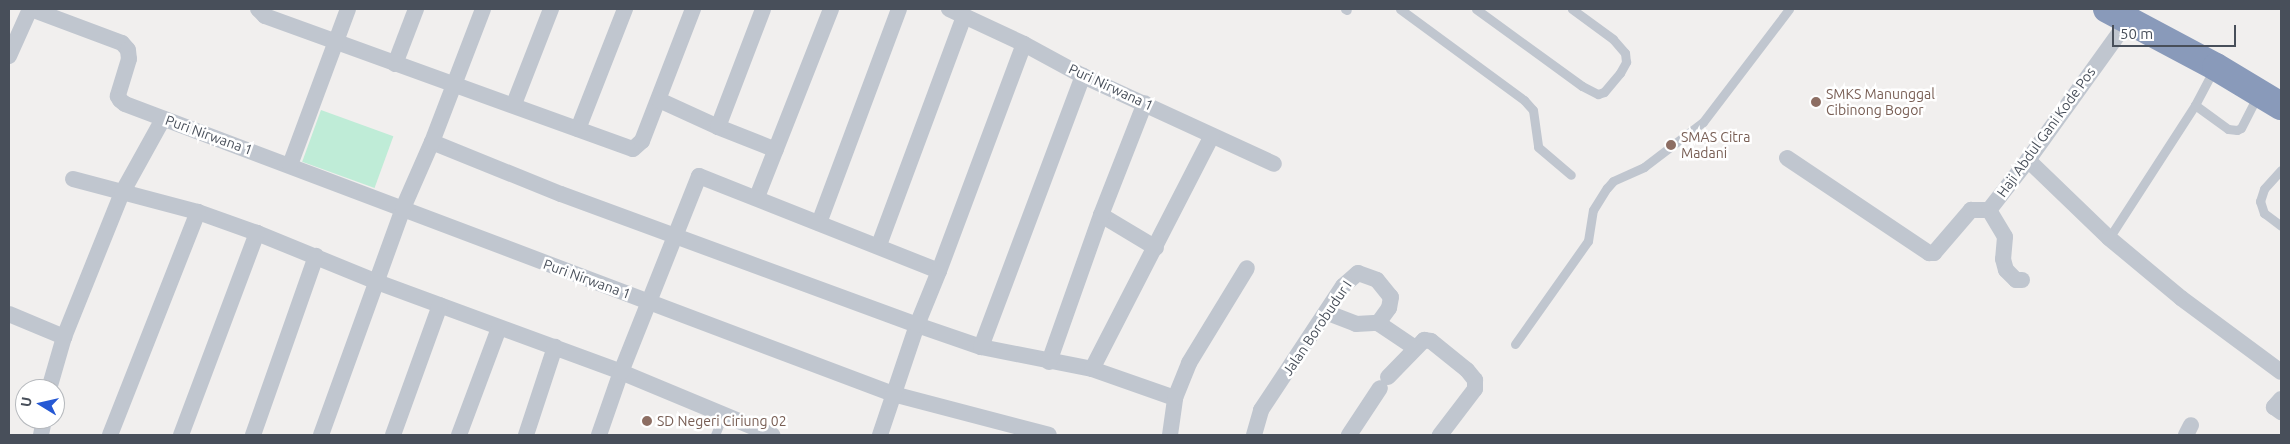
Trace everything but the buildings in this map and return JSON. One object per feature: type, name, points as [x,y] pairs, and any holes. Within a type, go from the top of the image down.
[{"type":"highway","points":[[2127,13],[2216,67],[2274,95]]},
{"type":"highway","points":[[2127,13],[2248,64],[2274,95]]},
{"type":"street","points":[[9,56],[30,9]]},
{"type":"street","name":"Puri Nirwana 1","points":[[30,9],[122,43],[128,50],[129,59],[118,96],[120,100],[131,106],[893,394],[1049,435]]},
{"type":"street","points":[[258,9],[265,16],[395,64],[514,104],[633,149],[642,141],[693,9]]},
{"type":"street","points":[[290,165],[348,9]]},
{"type":"street","points":[[395,64],[416,9]]},
{"type":"street","points":[[321,435],[403,208],[432,142],[483,9]]},
{"type":"street","points":[[514,104],[551,9]]},
{"type":"street","points":[[578,129],[625,9]]},
{"type":"street","points":[[718,127],[763,9]]},
{"type":"street","points":[[757,197],[831,9]]},
{"type":"street","points":[[819,223],[899,9]]},
{"type":"street","name":"Puri Nirwana 1","points":[[949,9],[1024,44],[1083,76],[1274,164]]},
{"type":"street","name":"Haji Abdul Gani Kode Pos","points":[[1787,158],[1929,253],[1934,253],[1972,210],[1989,210],[2028,160],[2127,13]]},
{"type":"street","points":[[879,245],[964,17]]},
{"type":"street","points":[[880,435],[917,326],[940,271],[1024,44]]},
{"type":"street","points":[[981,347],[1083,76]]},
{"type":"street","points":[[659,100],[718,127],[776,150]]},
{"type":"street","points":[[1049,362],[1101,215],[1145,103]]},
{"type":"street","points":[[52,379],[64,337],[122,193],[163,119]]},
{"type":"street","points":[[1092,369],[1212,136]]},
{"type":"street","points":[[432,142],[562,194],[917,326],[981,347],[1092,369],[1175,398]]},
{"type":"street","points":[[2028,160],[2109,238],[2181,298],[2281,372]]},
{"type":"street","points":[[598,435],[699,176],[879,245],[940,271]]},
{"type":"street","points":[[74,179],[198,212],[257,233],[377,282],[621,372],[772,435]]},
{"type":"street","points":[[1989,210],[2005,237],[2004,259],[2006,270],[2016,280],[2022,280]]},
{"type":"street","points":[[110,435],[198,212]]},
{"type":"street","points":[[1101,215],[1156,248]]},
{"type":"street","points":[[181,435],[257,233]]},
{"type":"street","points":[[252,435],[316,256]]},
{"type":"street","points":[[1170,435],[1175,398],[1189,363],[1247,268]]},
{"type":"street","name":"Jalan Borobudur I","points":[[1254,435],[1261,410],[1328,313],[1348,280],[1358,274],[1365,274],[1382,285],[1392,301],[1378,323]]},
{"type":"street","points":[[393,435],[440,304]]},
{"type":"street","points":[[1328,313],[1356,324],[1378,323],[1414,348]]},
{"type":"street","points":[[9,314],[64,337]]},
{"type":"street","points":[[459,435],[500,328]]},
{"type":"street","points":[[1349,435],[1384,382],[1414,348],[1424,340],[1431,341],[1467,370],[1475,380],[1475,389],[1440,435]]},
{"type":"street","points":[[526,435],[555,348]]},
{"type":"street","points":[[2281,399],[2274,408],[2281,412]]},
{"type":"lane","points":[[1400,9],[1524,100],[1533,110],[1538,146],[1571,175]]},
{"type":"lane","points":[[1476,9],[1582,86],[1598,94],[1604,92],[1620,73],[1626,62],[1625,53],[1613,39],[1572,9]]},
{"type":"lane","points":[[1515,344],[1588,241],[1593,210],[1607,188],[1613,182],[1644,167],[1703,122],[1789,9]]},
{"type":"lane","points":[[2109,238],[2195,105],[2216,67]]},
{"type":"lane","points":[[2195,105],[2228,129],[2237,130],[2274,95]]},
{"type":"lane","points":[[2281,170],[2264,189],[2260,201],[2264,213],[2281,226]]},
{"type":"lane","points":[[715,435],[723,415]]},
{"type":"green space","points":[[321,110],[393,136],[375,188],[302,162]]},
{"type":"place","name":"SMKS Manunggal Cibinong Bogor","points":[[1816,102]]},
{"type":"place","name":"SMAS Citra Madani","points":[[1671,145]]},
{"type":"place","name":"SD Negeri Ciriung 02","points":[[647,421]]}]
